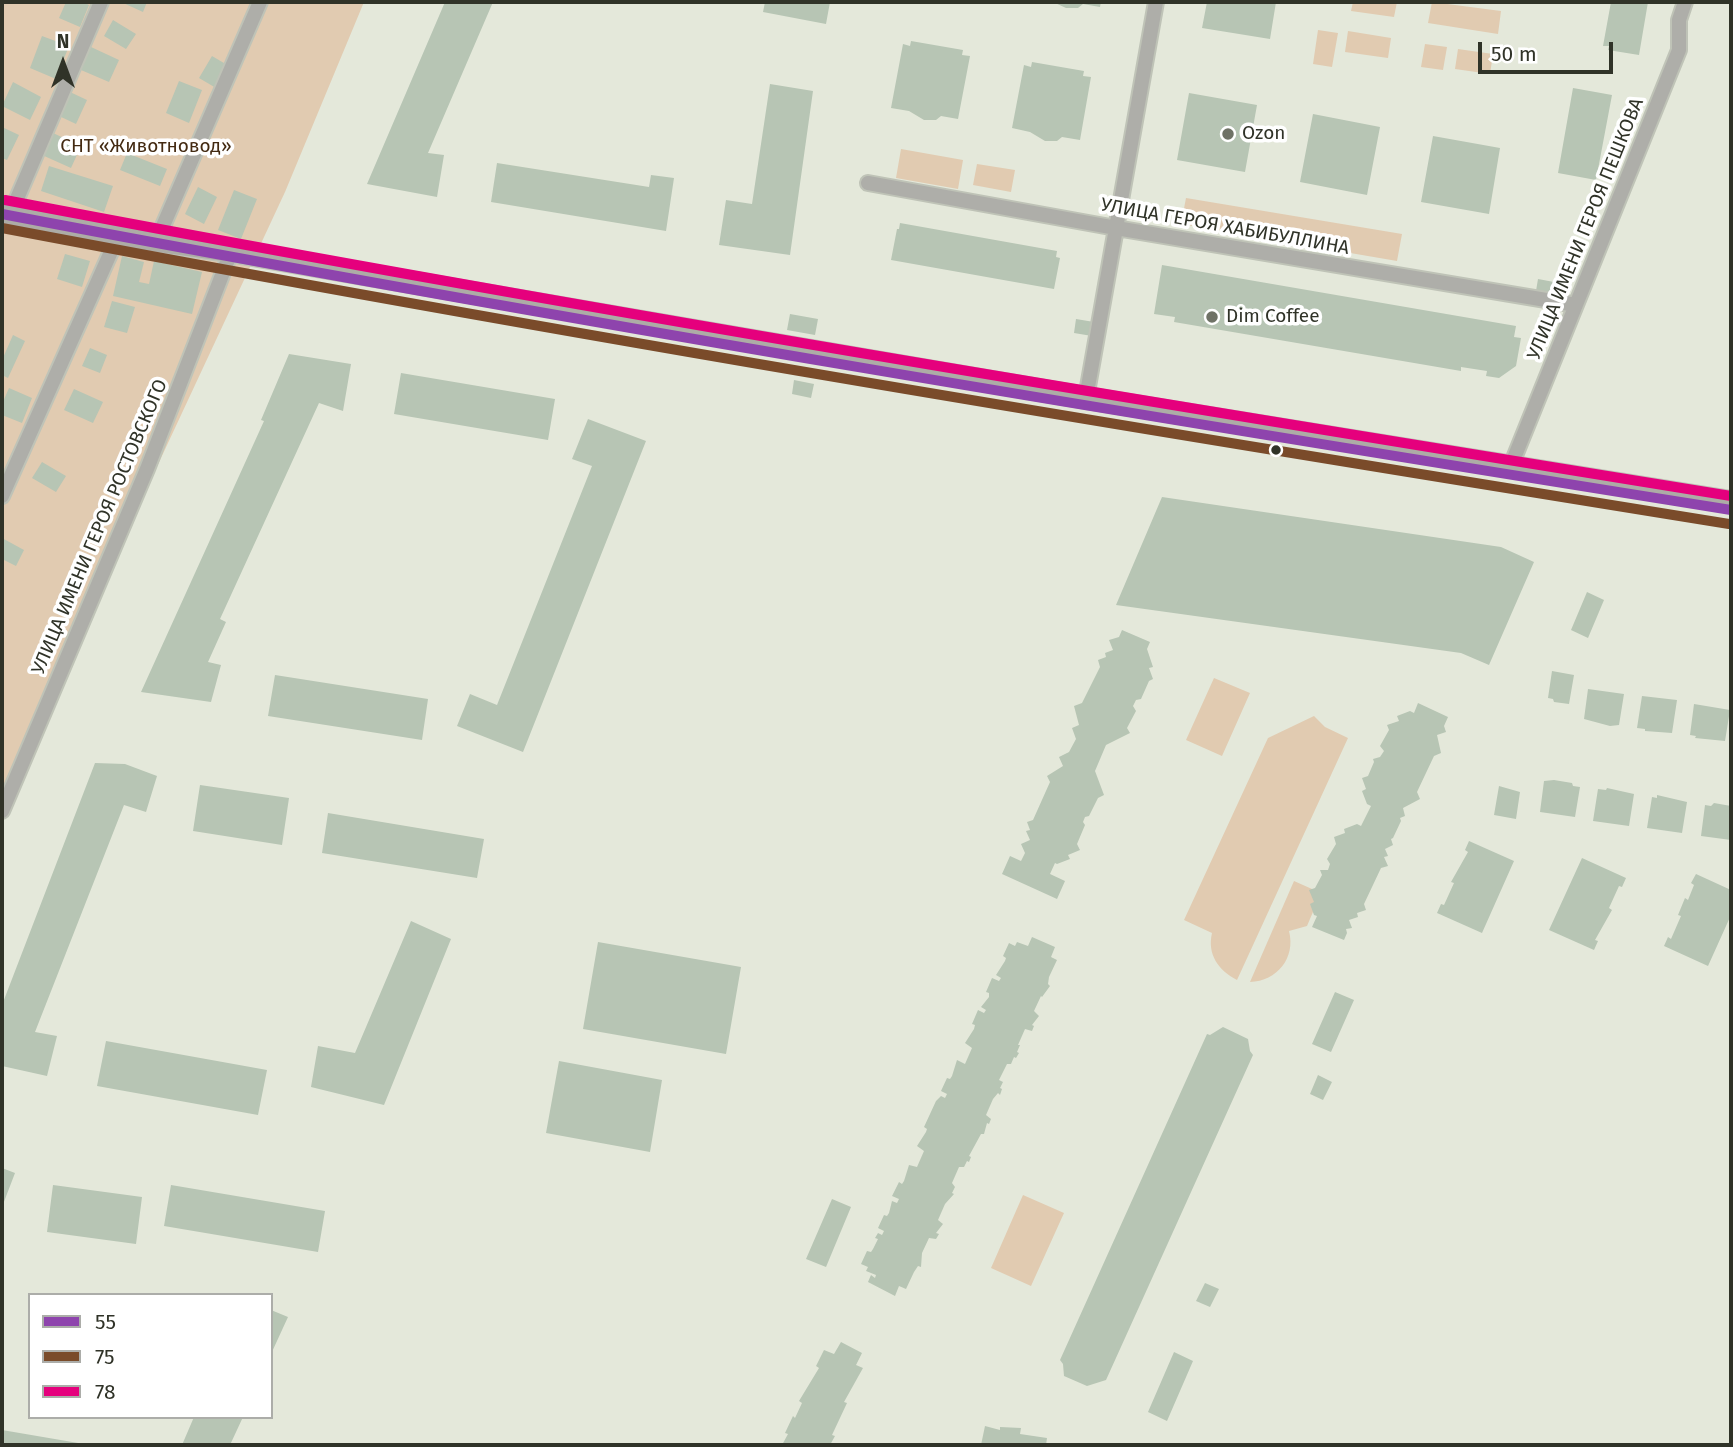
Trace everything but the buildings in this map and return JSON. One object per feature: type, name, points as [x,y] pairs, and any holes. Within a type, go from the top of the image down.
[{"type":"street","points":[[101,2],[6,214],[118,236],[241,253],[1086,398],[1731,502]]},
{"type":"street","points":[[156,242],[260,2]]},
{"type":"street","points":[[1086,398],[1156,2]]},
{"type":"street","name":"УЛИЦА ИМЕНИ ГЕРОЯ ПЕШКОВА","points":[[1510,468],[1679,50],[1679,20],[1685,2]]},
{"type":"street","name":"УЛИЦА ГЕРОЯ ХАБИБУЛЛИНА","points":[[868,183],[1116,228],[1576,305]]},
{"type":"street","points":[[2,496],[118,236]]},
{"type":"street","points":[[156,242],[1088,407],[1731,510]]},
{"type":"street","name":"УЛИЦА ИМЕНИ ГЕРОЯ РОСТОВСКОГО","points":[[2,811],[147,469],[229,257]]},
{"type":"green space","name":"СНТ «Животновод»","points":[[2,2],[364,2],[285,192],[2,799]]},
{"type":"green space","points":[[1353,2],[1397,2],[1394,17],[1351,11]]},
{"type":"green space","points":[[1432,2],[1501,11],[1498,34],[1428,23]]},
{"type":"green space","points":[[1318,30],[1338,33],[1332,67],[1313,64]]},
{"type":"green space","points":[[1348,31],[1391,38],[1388,58],[1345,52]]},
{"type":"green space","points":[[1425,44],[1447,47],[1443,70],[1421,67]]},
{"type":"green space","points":[[1458,49],[1493,54],[1490,74],[1455,69]]},
{"type":"green space","points":[[901,149],[963,160],[958,189],[896,178]]},
{"type":"green space","points":[[977,164],[1015,170],[1011,192],[973,185]]},
{"type":"green space","points":[[1186,198],[1402,234],[1397,261],[1181,224]]},
{"type":"green space","points":[[1214,678],[1250,693],[1222,756],[1186,740]]},
{"type":"green space","points":[[1314,716],[1325,727],[1348,738],[1237,980],[1216,961],[1211,948],[1212,933],[1184,920],[1268,738]]},
{"type":"green space","points":[[1294,881],[1321,893],[1307,926],[1289,931],[1290,950],[1287,959],[1276,973],[1260,981],[1250,982]]},
{"type":"green space","points":[[1023,1195],[1064,1213],[1031,1286],[991,1268]]},
{"type":"transit line","name":"78","points":[[5,200],[651,317],[1731,496]]},
{"type":"transit line","name":"55","points":[[2,214],[866,368],[1731,510]]},
{"type":"transit line","name":"75","points":[[2,228],[649,345],[1729,524]]},
{"type":"place","name":"Ozon","points":[[1228,134]]},
{"type":"place","name":"Dim Coffee","points":[[1212,317]]}]
